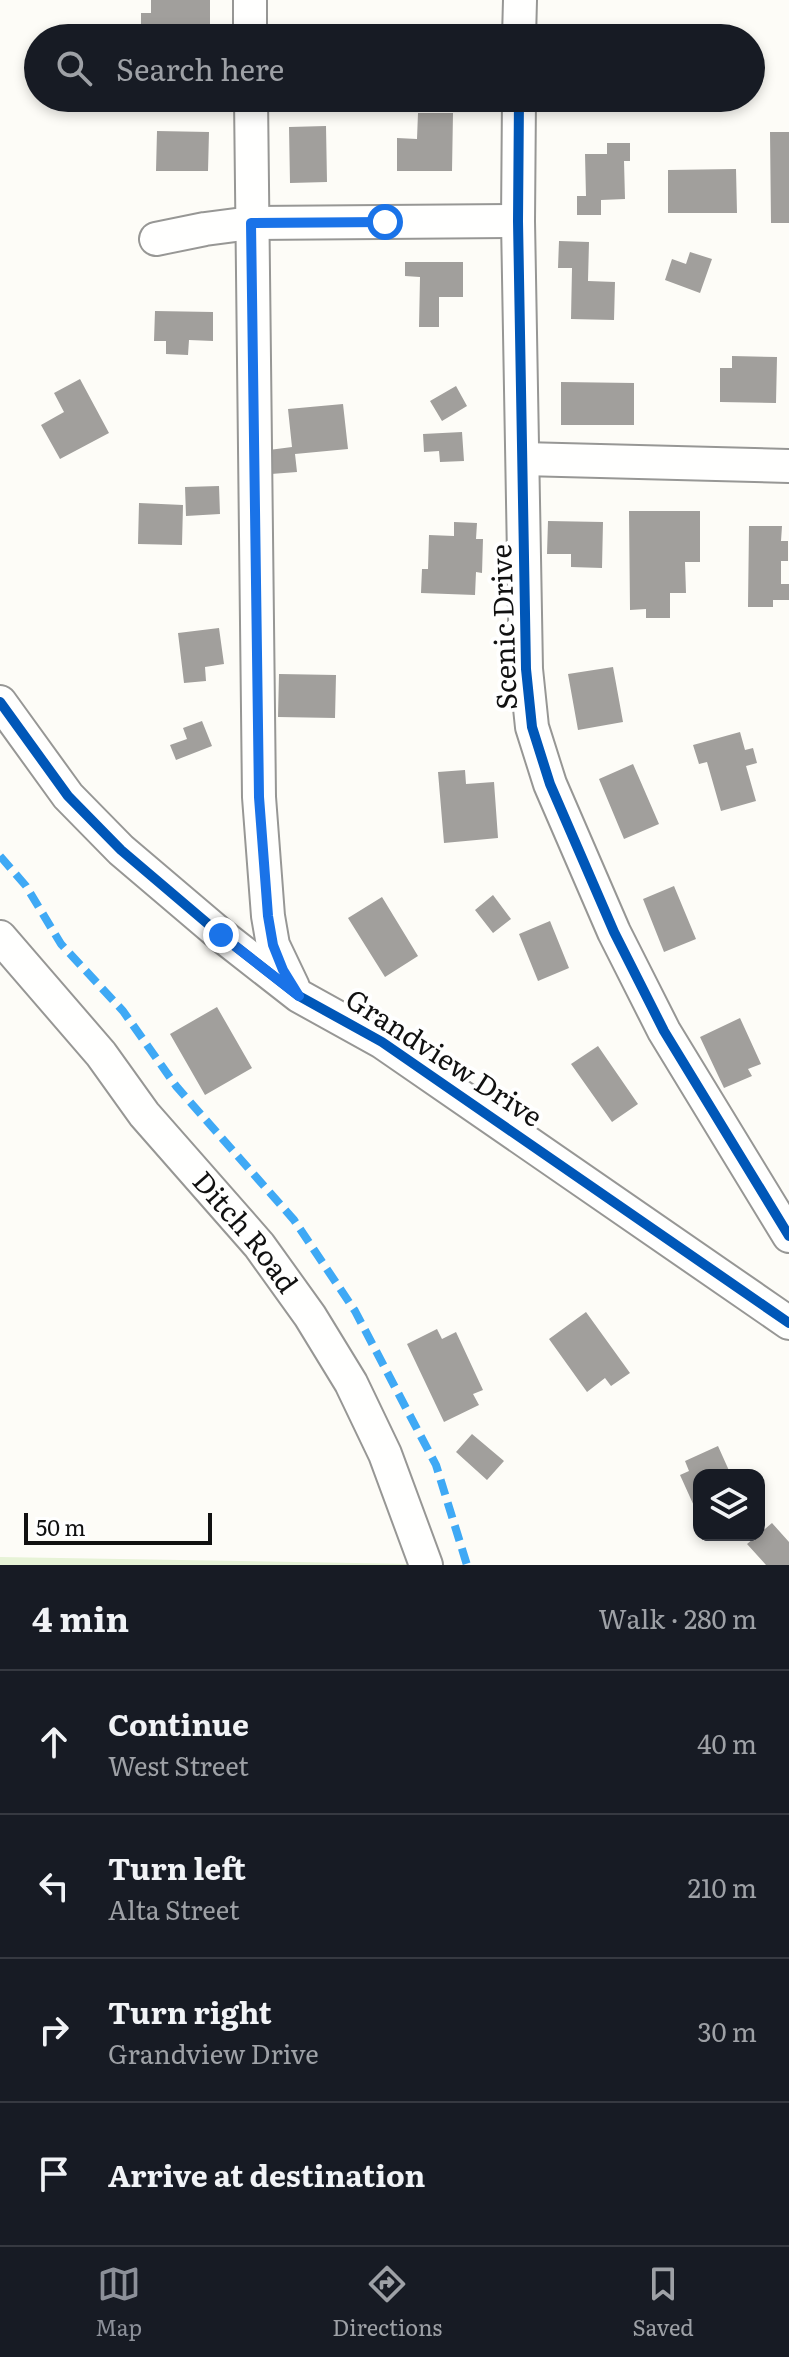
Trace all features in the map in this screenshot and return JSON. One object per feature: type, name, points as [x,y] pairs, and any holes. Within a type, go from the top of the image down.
[{"type":"street","points":[[250,0],[250,24]]},
{"type":"street","points":[[519,24],[520,0]]},
{"type":"street","points":[[251,112],[259,797],[273,945],[283,970],[299,996]]},
{"type":"street","name":"Scenic Drive","points":[[519,112],[526,669],[532,727],[550,784],[614,932],[664,1031],[789,1236]]},
{"type":"street","points":[[156,239],[251,223],[518,221]]},
{"type":"street","points":[[523,459],[789,466]]},
{"type":"street","name":"Grandview Drive","points":[[0,702],[68,796],[121,850],[221,935],[299,996],[382,1042],[789,1323]]},
{"type":"street","name":"Ditch Road","points":[[0,937],[101,1054],[144,1114],[259,1245],[310,1316],[351,1383],[385,1454],[426,1565]]},
{"type":"green space","points":[[0,1557],[411,1564],[411,1565],[0,1565]]},
{"type":"building","points":[[151,0],[210,0],[210,24],[141,24],[141,13],[151,13]]},
{"type":"building","points":[[418,113],[453,113],[452,171],[397,171],[397,138],[417,139]]},
{"type":"building","points":[[326,126],[327,182],[290,183],[289,127]]},
{"type":"building","points":[[157,131],[209,132],[208,171],[156,171]]},
{"type":"building","points":[[770,132],[789,132],[789,223],[771,223]]},
{"type":"building","points":[[607,143],[630,143],[630,161],[624,161],[625,199],[601,200],[601,215],[577,215],[577,196],[586,196],[585,154],[607,154]]},
{"type":"building","points":[[736,169],[737,213],[668,213],[668,170]]},
{"type":"building","points":[[559,241],[589,242],[588,281],[615,282],[614,320],[571,319],[572,268],[558,268]]},
{"type":"building","points":[[690,252],[712,259],[700,293],[665,280],[672,259],[686,264]]},
{"type":"building","points":[[405,262],[463,262],[463,297],[439,297],[439,327],[419,327],[420,277],[405,276]]},
{"type":"building","points":[[155,311],[213,312],[213,341],[189,340],[188,355],[166,354],[166,341],[154,341]]},
{"type":"building","points":[[732,356],[777,357],[776,403],[720,402],[720,368],[732,368]]},
{"type":"building","points":[[80,379],[109,433],[60,459],[41,425],[64,412],[54,393]]},
{"type":"building","points":[[561,382],[634,383],[634,425],[561,425]]},
{"type":"building","points":[[456,386],[467,406],[442,421],[430,401]]},
{"type":"building","points":[[343,404],[348,449],[295,454],[297,472],[271,474],[269,450],[292,447],[288,409]]},
{"type":"building","points":[[462,432],[464,461],[440,462],[439,451],[424,452],[423,434]]},
{"type":"building","points":[[219,486],[220,514],[186,516],[185,487]]},
{"type":"building","points":[[139,503],[183,505],[182,545],[138,544]]},
{"type":"building","points":[[629,511],[700,511],[700,562],[685,562],[686,593],[670,593],[670,618],[646,618],[646,609],[630,610]]},
{"type":"building","points":[[548,521],[603,522],[602,568],[571,567],[571,554],[547,554]]},
{"type":"building","points":[[454,522],[477,523],[476,539],[483,539],[482,573],[476,572],[475,595],[421,593],[422,569],[428,569],[429,535],[454,536]]},
{"type":"building","points":[[749,526],[782,526],[781,541],[788,541],[788,561],[781,561],[781,584],[789,584],[789,600],[773,600],[773,607],[748,607]]},
{"type":"building","points":[[219,628],[224,664],[205,667],[206,681],[184,683],[178,633]]},
{"type":"building","points":[[613,667],[623,722],[578,730],[568,674]]},
{"type":"building","points":[[279,674],[336,675],[335,718],[278,717]]},
{"type":"building","points":[[202,721],[212,746],[176,760],[170,745],[187,739],[183,728]]},
{"type":"building","points":[[740,732],[745,750],[753,748],[757,763],[746,766],[756,801],[721,811],[707,762],[699,764],[693,745]]},
{"type":"building","points":[[633,764],[659,824],[624,839],[599,779]]},
{"type":"building","points":[[465,770],[466,784],[494,782],[498,838],[444,843],[438,772]]},
{"type":"building","points":[[674,886],[696,939],[664,952],[643,899]]},
{"type":"building","points":[[493,895],[511,919],[493,933],[475,910]]},
{"type":"building","points":[[382,897],[418,956],[385,977],[348,918]]},
{"type":"building","points":[[550,921],[569,968],[538,981],[519,934]]},
{"type":"building","points":[[217,1007],[252,1068],[205,1095],[170,1034]]},
{"type":"building","points":[[740,1018],[761,1064],[748,1069],[752,1076],[724,1088],[700,1037]]},
{"type":"building","points":[[598,1046],[638,1104],[612,1122],[571,1064]]},
{"type":"building","points":[[586,1312],[630,1373],[611,1386],[605,1378],[587,1392],[549,1339]]},
{"type":"building","points":[[437,1329],[442,1339],[456,1332],[483,1390],[473,1394],[479,1405],[444,1422],[407,1344]]},
{"type":"building","points":[[472,1434],[504,1461],[487,1480],[456,1452]]},
{"type":"building","points":[[718,1446],[728,1469],[693,1469],[693,1504],[680,1475],[689,1471],[685,1461]]},
{"type":"building","points":[[772,1523],[789,1542],[789,1565],[766,1565],[747,1544],[765,1541],[765,1529]]},
{"type":"marked path","points":[[0,856],[26,886],[61,944],[123,1011],[176,1086],[294,1220],[355,1311],[436,1465],[467,1565]]},
{"type":"cycle path","points":[[519,112],[526,669],[532,727],[550,784],[614,932],[664,1031],[789,1236]]},
{"type":"cycle path","points":[[0,702],[68,796],[121,850],[221,935],[299,996],[382,1042],[789,1323]]},
{"type":"route","points":[[221,935],[299,996],[283,970],[273,945],[259,797],[251,223],[385,222]]}]
